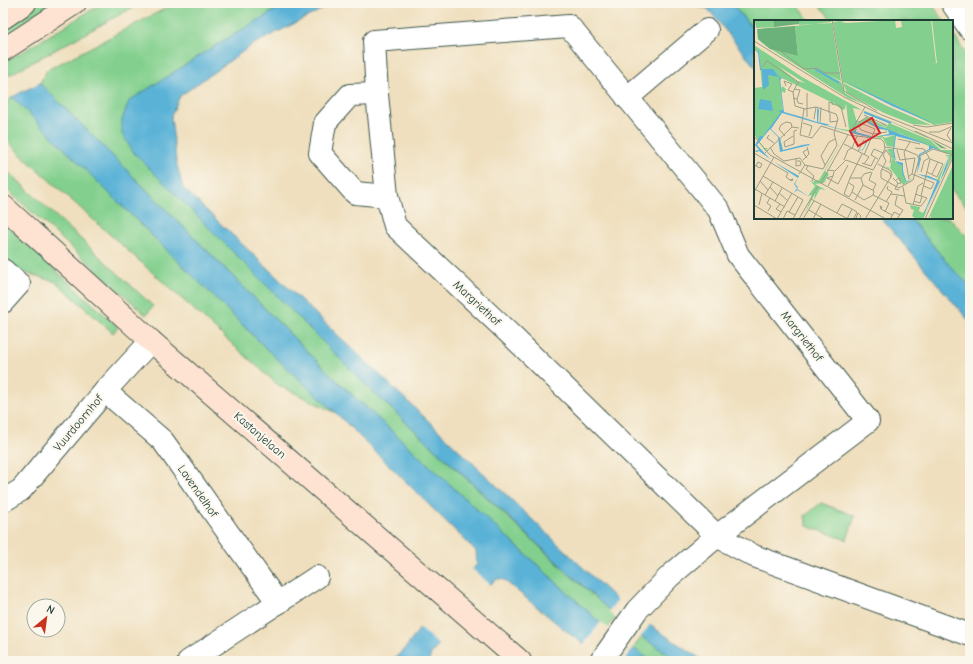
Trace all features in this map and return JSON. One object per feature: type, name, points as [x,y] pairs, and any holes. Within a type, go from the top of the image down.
[{"type":"street","points":[[3,18],[25,3]]},
{"type":"street","points":[[3,50],[75,3]]},
{"type":"street","points":[[952,3],[970,30]]},
{"type":"street","name":"Margriethof","points":[[601,661],[637,610],[670,576],[718,536],[868,421],[738,255],[719,210],[569,26],[374,41],[386,196],[395,226],[514,338],[718,536],[754,556],[970,635]]},
{"type":"street","points":[[627,98],[707,30]]},
{"type":"street","points":[[377,94],[350,95],[325,123],[320,153],[355,193],[386,196]]},
{"type":"street","name":"Kastanjelaan","points":[[3,206],[151,341],[520,661]]},
{"type":"street","points":[[3,270],[19,284],[3,302]]},
{"type":"street","name":"Vuurdoornhof","points":[[3,501],[21,490],[105,391],[151,341]]},
{"type":"street","name":"Lavendelhof","points":[[105,391],[163,441],[278,603]]},
{"type":"street","points":[[189,661],[317,578]]},
{"type":"green space","points":[[37,3],[69,3],[3,42],[3,27]]},
{"type":"green space","points":[[103,3],[141,3],[9,75],[4,63]]},
{"type":"green space","points":[[176,3],[287,3],[213,47],[122,134],[369,388],[572,577],[609,609],[618,614],[607,629],[333,377],[40,83],[47,70]]},
{"type":"green space","points":[[731,3],[796,3],[809,20],[754,20],[754,30]]},
{"type":"green space","points":[[817,3],[931,3],[943,20],[832,20]]},
{"type":"green space","points":[[953,34],[970,59],[970,210],[953,191]]},
{"type":"green space","points":[[12,97],[277,359],[336,413],[278,385],[19,153],[8,141],[3,132],[3,107]]},
{"type":"green space","points":[[3,167],[153,306],[146,315],[3,186]]},
{"type":"green space","points":[[911,219],[950,219],[970,239],[970,286],[949,265]]},
{"type":"green space","points":[[3,222],[118,327],[113,333],[56,282],[19,271],[3,256]]},
{"type":"green space","points":[[821,503],[855,516],[847,540],[807,526],[805,516]]},
{"type":"green space","points":[[642,637],[679,661],[651,661],[633,648]]},
{"type":"water","points":[[287,3],[347,3],[333,4],[252,45],[180,96],[171,116],[176,161],[183,188],[617,600],[651,626],[704,661],[679,661],[642,637],[609,610],[369,388],[133,152],[122,134],[122,120],[129,101],[213,47]]},
{"type":"water","points":[[688,3],[731,3],[754,30],[754,66],[708,9]]},
{"type":"water","points":[[40,83],[333,377],[607,629],[651,661],[609,661],[571,635],[504,580],[499,579],[493,582],[431,654],[429,661],[392,661],[408,645],[420,628],[474,568],[477,564],[476,551],[336,413],[277,359],[12,97]]},
{"type":"water","points":[[882,219],[911,219],[949,265],[970,286],[970,322]]},
{"type":"pier","points":[[471,568],[492,586],[440,646],[419,627]]},
{"type":"pier","points":[[618,599],[651,623],[640,638],[608,612]]},
{"type":"pier","points":[[601,622],[634,647],[624,661],[606,661],[583,645]]}]
